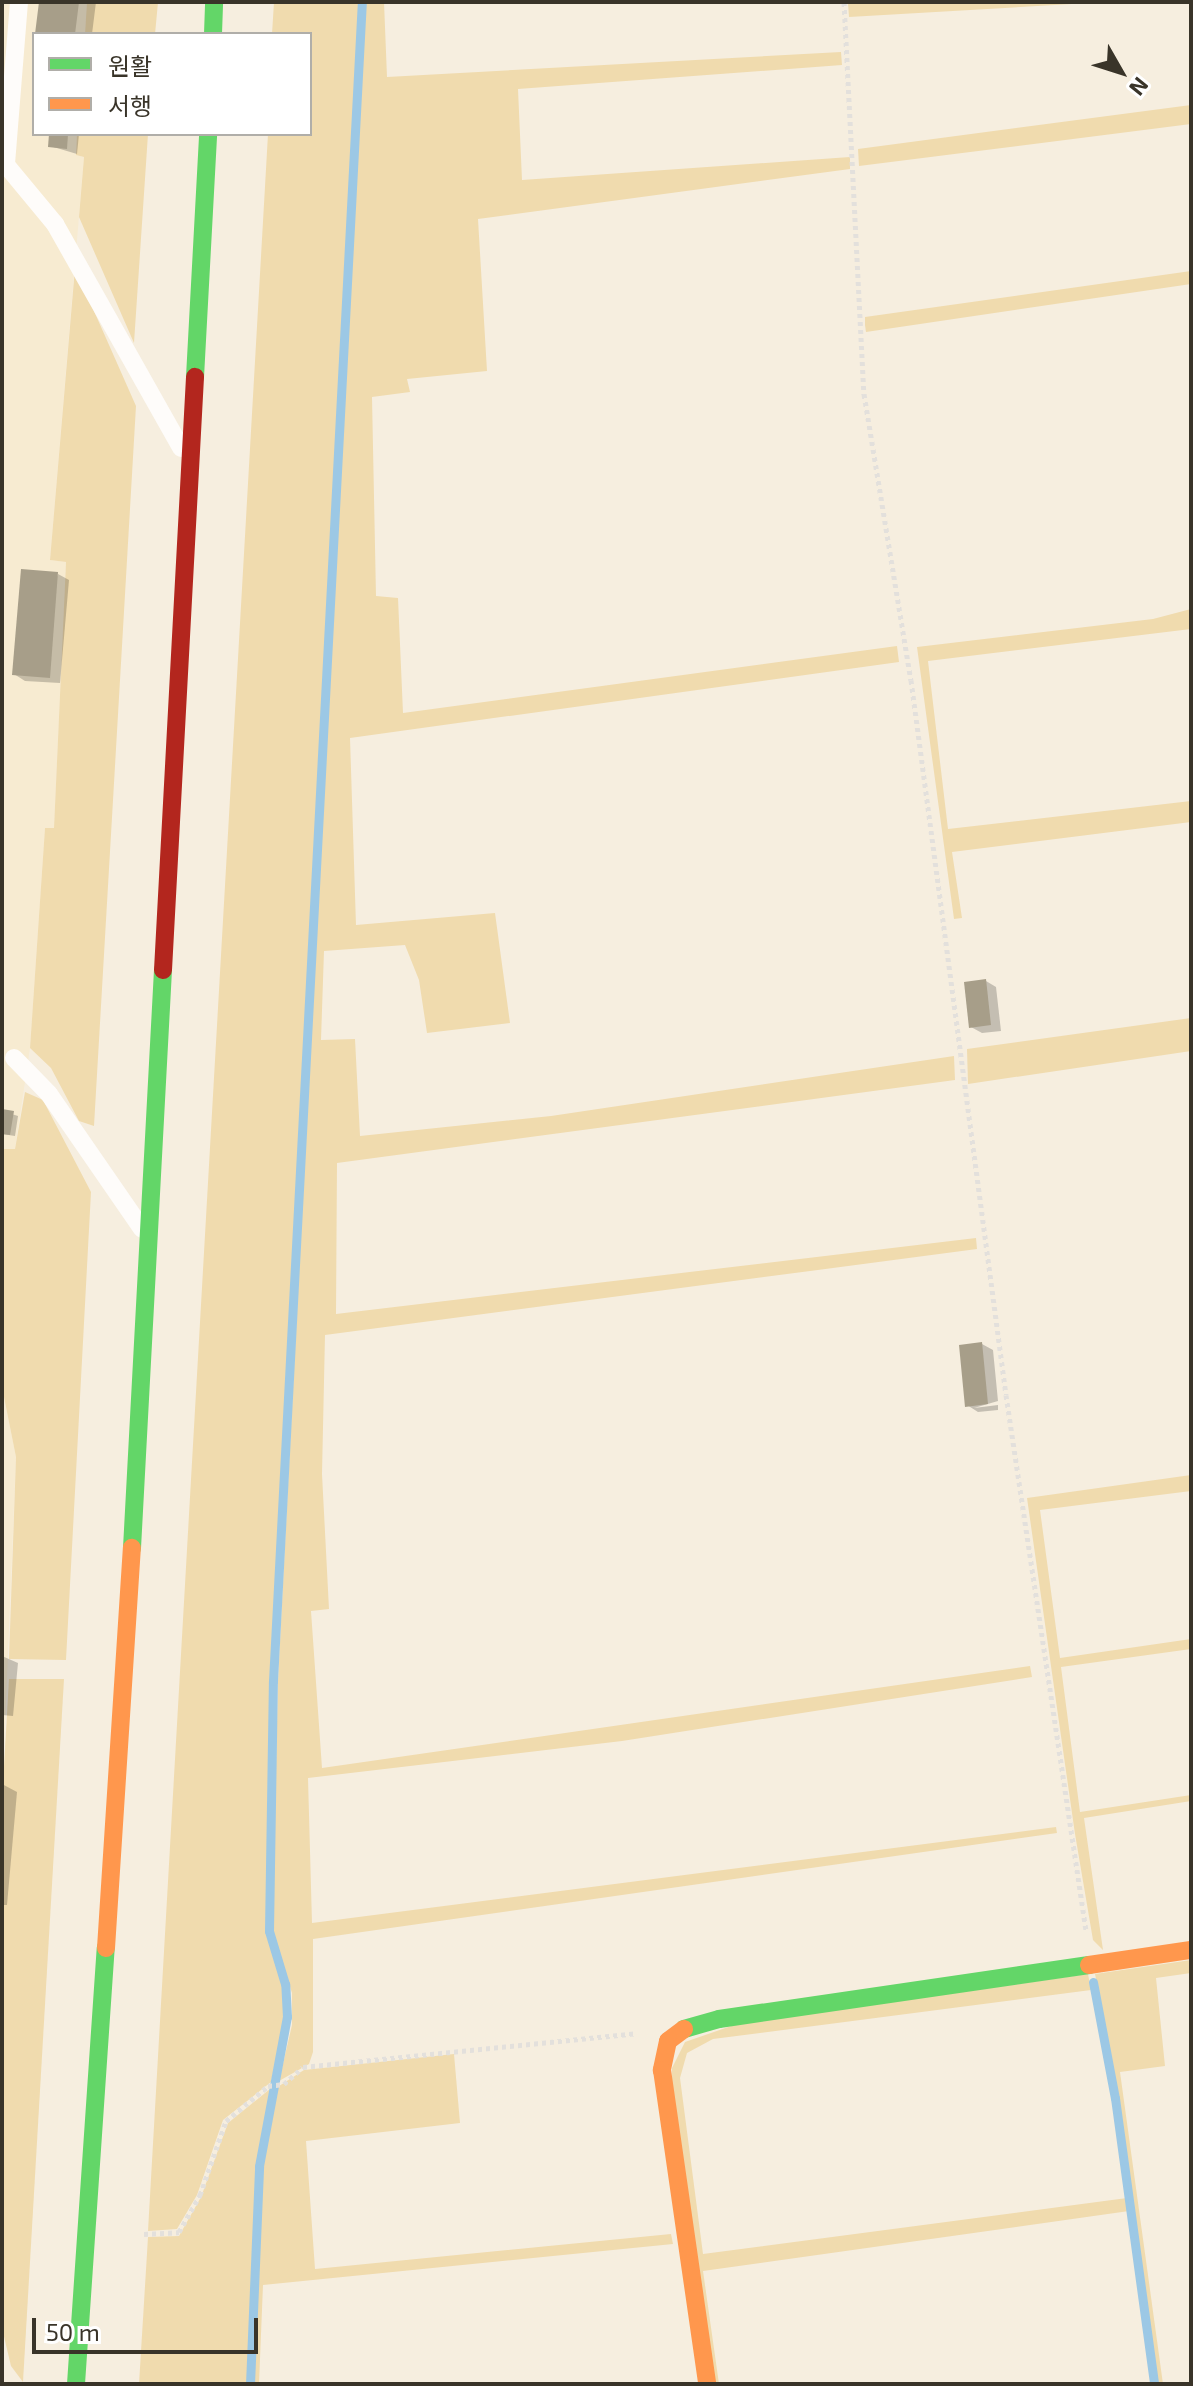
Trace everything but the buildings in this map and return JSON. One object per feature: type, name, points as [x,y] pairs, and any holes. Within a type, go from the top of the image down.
[{"type":"main road","points":[[213,32],[214,2]]},
{"type":"main road","points":[[76,2384],[126,1661],[146,1234],[208,136]]},
{"type":"main road","points":[[707,2384],[662,2070],[668,2041],[685,2028],[719,2019],[1191,1950]]},
{"type":"lane","points":[[19,2],[6,165],[55,224],[189,460]]},
{"type":"lane","points":[[14,1058],[49,1094],[146,1234]]},
{"type":"path","points":[[844,2],[864,394],[911,680],[1043,1663],[1092,1966]]},
{"type":"path","points":[[144,2234],[179,2232],[200,2195],[226,2121],[268,2086],[279,2085],[303,2067],[629,2031],[668,2041]]},
{"type":"shaded area","points":[[2,2],[87,2],[85,32],[32,32],[32,136],[77,136],[76,155],[84,157],[50,560],[66,562],[54,829],[45,828],[30,1048],[15,1149],[2,1149]]},
{"type":"shaded area","points":[[87,2],[158,2],[155,32],[85,32]]},
{"type":"shaded area","points":[[274,2],[360,2],[268,1777],[266,1932],[283,1984],[285,2017],[271,2082],[223,2120],[197,2195],[177,2229],[148,2231],[268,136],[312,136],[312,32],[272,32]]},
{"type":"shaded area","points":[[364,2],[384,2],[387,77],[841,52],[842,65],[518,89],[522,180],[850,157],[850,169],[478,219],[487,371],[407,379],[410,392],[372,397],[376,596],[398,598],[403,713],[897,646],[899,662],[350,738],[356,925],[495,913],[510,1023],[427,1033],[419,980],[405,945],[324,951],[321,1040],[355,1039],[360,1136],[551,1116],[954,1056],[955,1080],[337,1163],[336,1314],[976,1238],[977,1249],[325,1335],[322,1474],[329,1609],[311,1611],[322,1768],[1030,1666],[1032,1677],[622,1741],[308,1778],[312,1923],[1056,1827],[1057,1833],[313,1939],[313,2052],[309,2064],[279,2081],[292,2025],[292,1993],[272,1929],[278,1681]]},
{"type":"shaded area","points":[[1106,2],[849,17],[848,3]]},
{"type":"shaded area","points":[[1191,105],[1191,124],[859,166],[858,149]]},
{"type":"shaded area","points":[[77,136],[148,136],[134,343],[79,217],[84,157],[76,155]]},
{"type":"shaded area","points":[[75,268],[136,406],[94,1126],[79,1121],[51,1068],[30,1048],[45,828],[54,828],[66,562],[50,560]]},
{"type":"shaded area","points":[[1191,271],[1191,284],[866,332],[865,317]]},
{"type":"shaded area","points":[[1191,609],[1191,629],[928,661],[948,829],[1191,801],[1191,822],[952,852],[962,918],[954,919],[917,647],[1153,619]]},
{"type":"shaded area","points":[[1191,1018],[1191,1051],[968,1084],[967,1049]]},
{"type":"shaded area","points":[[25,1092],[43,1100],[91,1192],[66,1660],[9,1659],[16,1457],[2,1387],[2,1149],[15,1149]]},
{"type":"shaded area","points":[[2,1387],[16,1457],[2,1801]]},
{"type":"shaded area","points":[[1191,1475],[1191,1491],[1040,1510],[1060,1658],[1191,1639],[1191,1649],[1061,1667],[1080,1812],[1191,1795],[1191,1801],[1084,1818],[1103,1950],[1093,1940],[1075,1834],[1027,1498]]},
{"type":"shaded area","points":[[9,1679],[64,1679],[23,2382],[11,2366],[2,2328],[2,1801]]},
{"type":"shaded area","points":[[1191,1960],[1191,1973],[1156,1978],[1165,2066],[1120,2072],[1163,2384],[1157,2384],[1114,2071],[1095,1974]]},
{"type":"shaded area","points":[[1088,1974],[1091,1990],[713,2039],[687,2053],[680,2078],[703,2254],[1127,2198],[1129,2211],[703,2271],[719,2384],[710,2384],[672,2100],[672,2068],[685,2042],[737,2024]]},
{"type":"shaded area","points":[[454,2054],[460,2123],[306,2141],[315,2269],[671,2234],[673,2244],[263,2285],[259,2384],[253,2384],[261,2166],[276,2088],[304,2070]]},
{"type":"shaded area","points":[[270,2089],[257,2165],[248,2384],[139,2384],[148,2237],[179,2236],[201,2197],[228,2123]]},
{"type":"waterway","points":[[250,2384],[259,2166],[287,2017],[285,1984],[269,1931],[273,1681],[362,2]]},
{"type":"waterway","points":[[1093,1982],[1115,2098],[1154,2384]]},
{"type":"traffic: fast","points":[[213,32],[214,2]]},
{"type":"traffic: fast","points":[[195,377],[208,136]]},
{"type":"traffic: fast","points":[[132,1548],[163,970]]},
{"type":"traffic: fast","points":[[76,2384],[106,1948]]},
{"type":"traffic: fast","points":[[684,2029],[719,2019],[1089,1965]]},
{"type":"traffic: slow","points":[[106,1948],[132,1548]]},
{"type":"traffic: slow","points":[[1089,1965],[1191,1950]]},
{"type":"traffic: slow","points":[[684,2029],[668,2041],[662,2070],[707,2384]]},
{"type":"traffic: jam","points":[[163,970],[195,377]]}]
